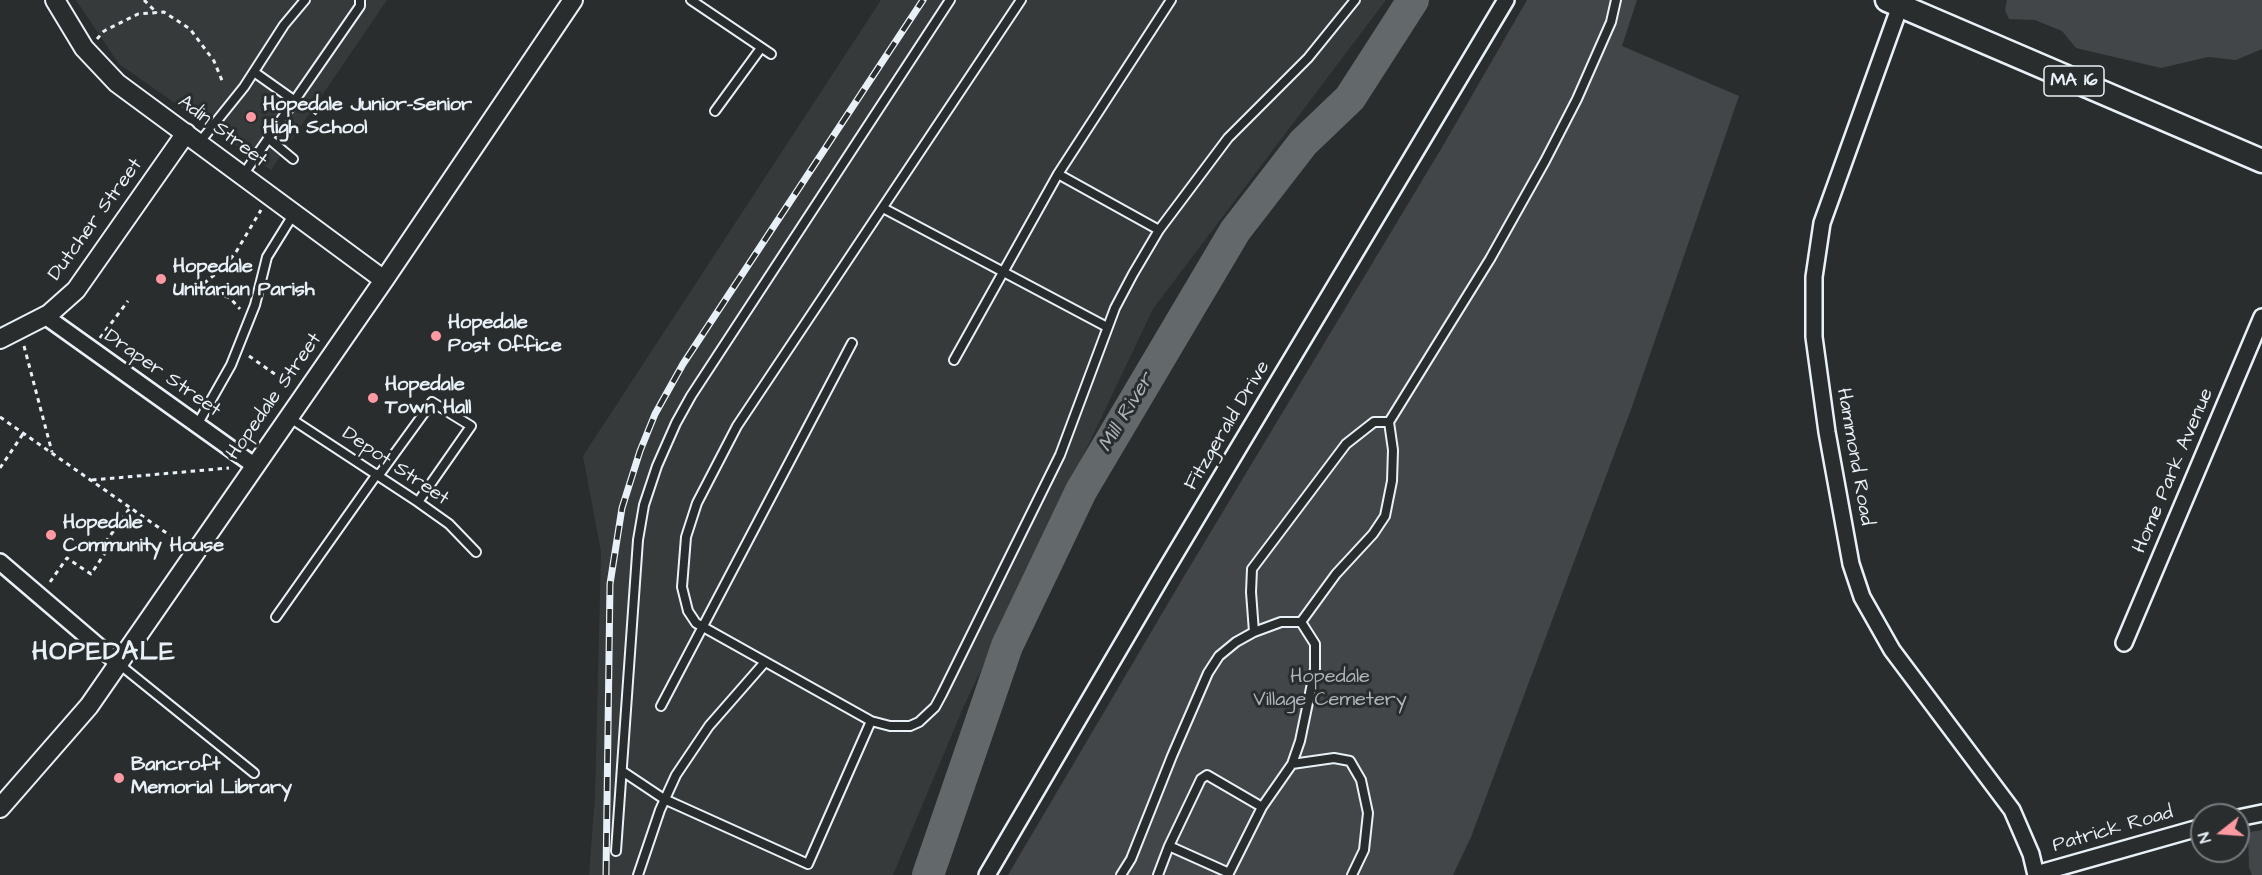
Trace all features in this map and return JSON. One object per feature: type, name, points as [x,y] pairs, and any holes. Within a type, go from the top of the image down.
[{"type":"main road","name":"MA 16","points":[[1896,2],[2262,161]]},
{"type":"street","name":"Adin Street","points":[[55,0],[84,48],[121,87],[384,280]]},
{"type":"street","name":"Hopedale Street","points":[[0,808],[89,706],[384,280],[573,0]]},
{"type":"street","name":"Fitzgerald Drive","points":[[987,875],[1162,576],[1506,0]]},
{"type":"street","name":"Hammond Road","points":[[1896,2],[1822,223],[1814,277],[1814,336],[1827,432],[1851,564],[1862,597],[1892,650],[2012,810],[2031,854],[2036,874]]},
{"type":"street","name":"Dutcher Street","points":[[0,339],[59,307],[76,290],[192,138]]},
{"type":"street","name":"Draper Street","points":[[45,316],[255,466]]},
{"type":"street","name":"Home Park Avenue","points":[[2124,643],[2262,316]]},
{"type":"street","points":[[0,562],[118,663]]},
{"type":"street","name":"Patrick Road","points":[[2036,874],[2190,830]]},
{"type":"lane","points":[[192,138],[219,117],[244,87],[284,26],[305,0]]},
{"type":"lane","points":[[243,176],[360,6],[360,0]]},
{"type":"lane","points":[[691,0],[771,54]]},
{"type":"lane","points":[[616,851],[638,540],[648,492],[663,452],[691,396],[950,0]]},
{"type":"lane","points":[[1021,0],[737,426],[694,509],[686,537],[682,587],[688,612],[702,627],[871,721],[890,726],[910,726],[919,722],[935,707],[1060,455],[1107,327],[1133,273],[1159,231],[1228,138],[1308,58],[1355,0]]},
{"type":"lane","points":[[954,360],[1058,174],[1171,0]]},
{"type":"lane","points":[[1301,622],[1336,574],[1373,534],[1384,516],[1392,481],[1393,450],[1389,422],[1490,259],[1545,161],[1578,99],[1611,22],[1616,0]]},
{"type":"lane","points":[[715,111],[761,48]]},
{"type":"lane","points":[[254,72],[295,100]]},
{"type":"lane","points":[[269,139],[293,159]]},
{"type":"lane","points":[[1058,174],[1159,231]]},
{"type":"lane","points":[[882,208],[1107,327]]},
{"type":"lane","points":[[197,425],[231,365],[260,285],[267,257],[294,213]]},
{"type":"lane","points":[[661,706],[852,343]]},
{"type":"lane","points":[[276,617],[432,402],[471,426],[418,502]]},
{"type":"lane","name":"Depot Street","points":[[289,417],[378,474],[449,524],[476,552]]},
{"type":"lane","points":[[1254,632],[1252,569],[1346,444],[1374,422],[1389,422]]},
{"type":"lane","points":[[1121,875],[1131,859],[1208,673],[1220,656],[1236,642],[1254,632],[1281,622],[1301,622]]},
{"type":"lane","points":[[1169,846],[1229,874],[1262,807],[1292,764],[1300,741],[1315,669],[1315,644],[1301,622]]},
{"type":"lane","points":[[638,875],[664,799],[676,775],[700,737],[765,662]]},
{"type":"lane","points":[[118,663],[254,773]]},
{"type":"lane","points":[[622,771],[664,799],[808,864],[871,721]]},
{"type":"lane","points":[[1292,764],[1334,758],[1350,761],[1361,780],[1368,813],[1364,850],[1352,875]]},
{"type":"lane","points":[[1158,875],[1169,846],[1202,778],[1208,775],[1262,807]]},
{"type":"path","points":[[144,0],[157,13]]},
{"type":"path","points":[[94,42],[104,32],[138,14],[164,12],[190,29],[214,61],[223,83]]},
{"type":"path","points":[[305,105],[319,116]]},
{"type":"path","points":[[196,289],[223,268],[236,252],[261,209]]},
{"type":"path","points":[[184,286],[220,293],[239,292],[260,285]]},
{"type":"path","points":[[220,293],[230,298],[240,309],[247,324]]},
{"type":"path","points":[[97,342],[128,301]]},
{"type":"path","points":[[22,340],[53,454]]},
{"type":"path","points":[[237,348],[289,384]]},
{"type":"path","points":[[0,417],[178,541]]},
{"type":"path","points":[[0,468],[23,434]]},
{"type":"path","points":[[90,480],[230,468]]},
{"type":"path","points":[[46,588],[67,558],[91,574],[107,550],[102,547],[130,508]]},
{"type":"shaded area","name":"Hopedale Junior-Senior High School","points":[[76,0],[387,0],[271,170],[119,64]]},
{"type":"shaded area","points":[[881,0],[1386,0],[1153,309],[963,708],[893,875],[589,875],[595,796],[601,552],[583,456]]},
{"type":"green space","name":"Hopedale Village Cemetery","points":[[1527,0],[1637,0],[1622,46],[1739,96],[1633,404],[1471,837],[1453,875],[1008,875],[1180,583],[1444,144]]},
{"type":"green space","points":[[2007,0],[2262,0],[2262,49],[2236,60],[2208,57],[2161,68],[2076,48],[2062,31],[2035,20],[2009,19],[2005,10]]},
{"type":"green space","points":[[2262,830],[2262,875],[2252,875],[2249,867],[2250,832]]},
{"type":"waterway","name":"Mill River","points":[[928,875],[1007,646],[1081,491],[1235,231],[1303,143],[1350,98],[1413,0]]},
{"type":"railway","points":[[606,875],[610,584],[622,508],[640,451],[655,414],[683,364],[923,0]]},
{"type":"place","name":"Hopedale Junior-Senior High School","points":[[251,117]]},
{"type":"place","name":"Hopedale Unitarian Parish","points":[[161,279]]},
{"type":"place","name":"Hopedale Post Office","points":[[436,336]]},
{"type":"place","name":"Hopedale Town Hall","points":[[373,398]]},
{"type":"place","name":"Hopedale Community House","points":[[51,535]]},
{"type":"place","name":"Bancroft Memorial Library","points":[[119,778]]},
{"type":"district","name":"HOPEDALE","points":[[104,654]]}]
